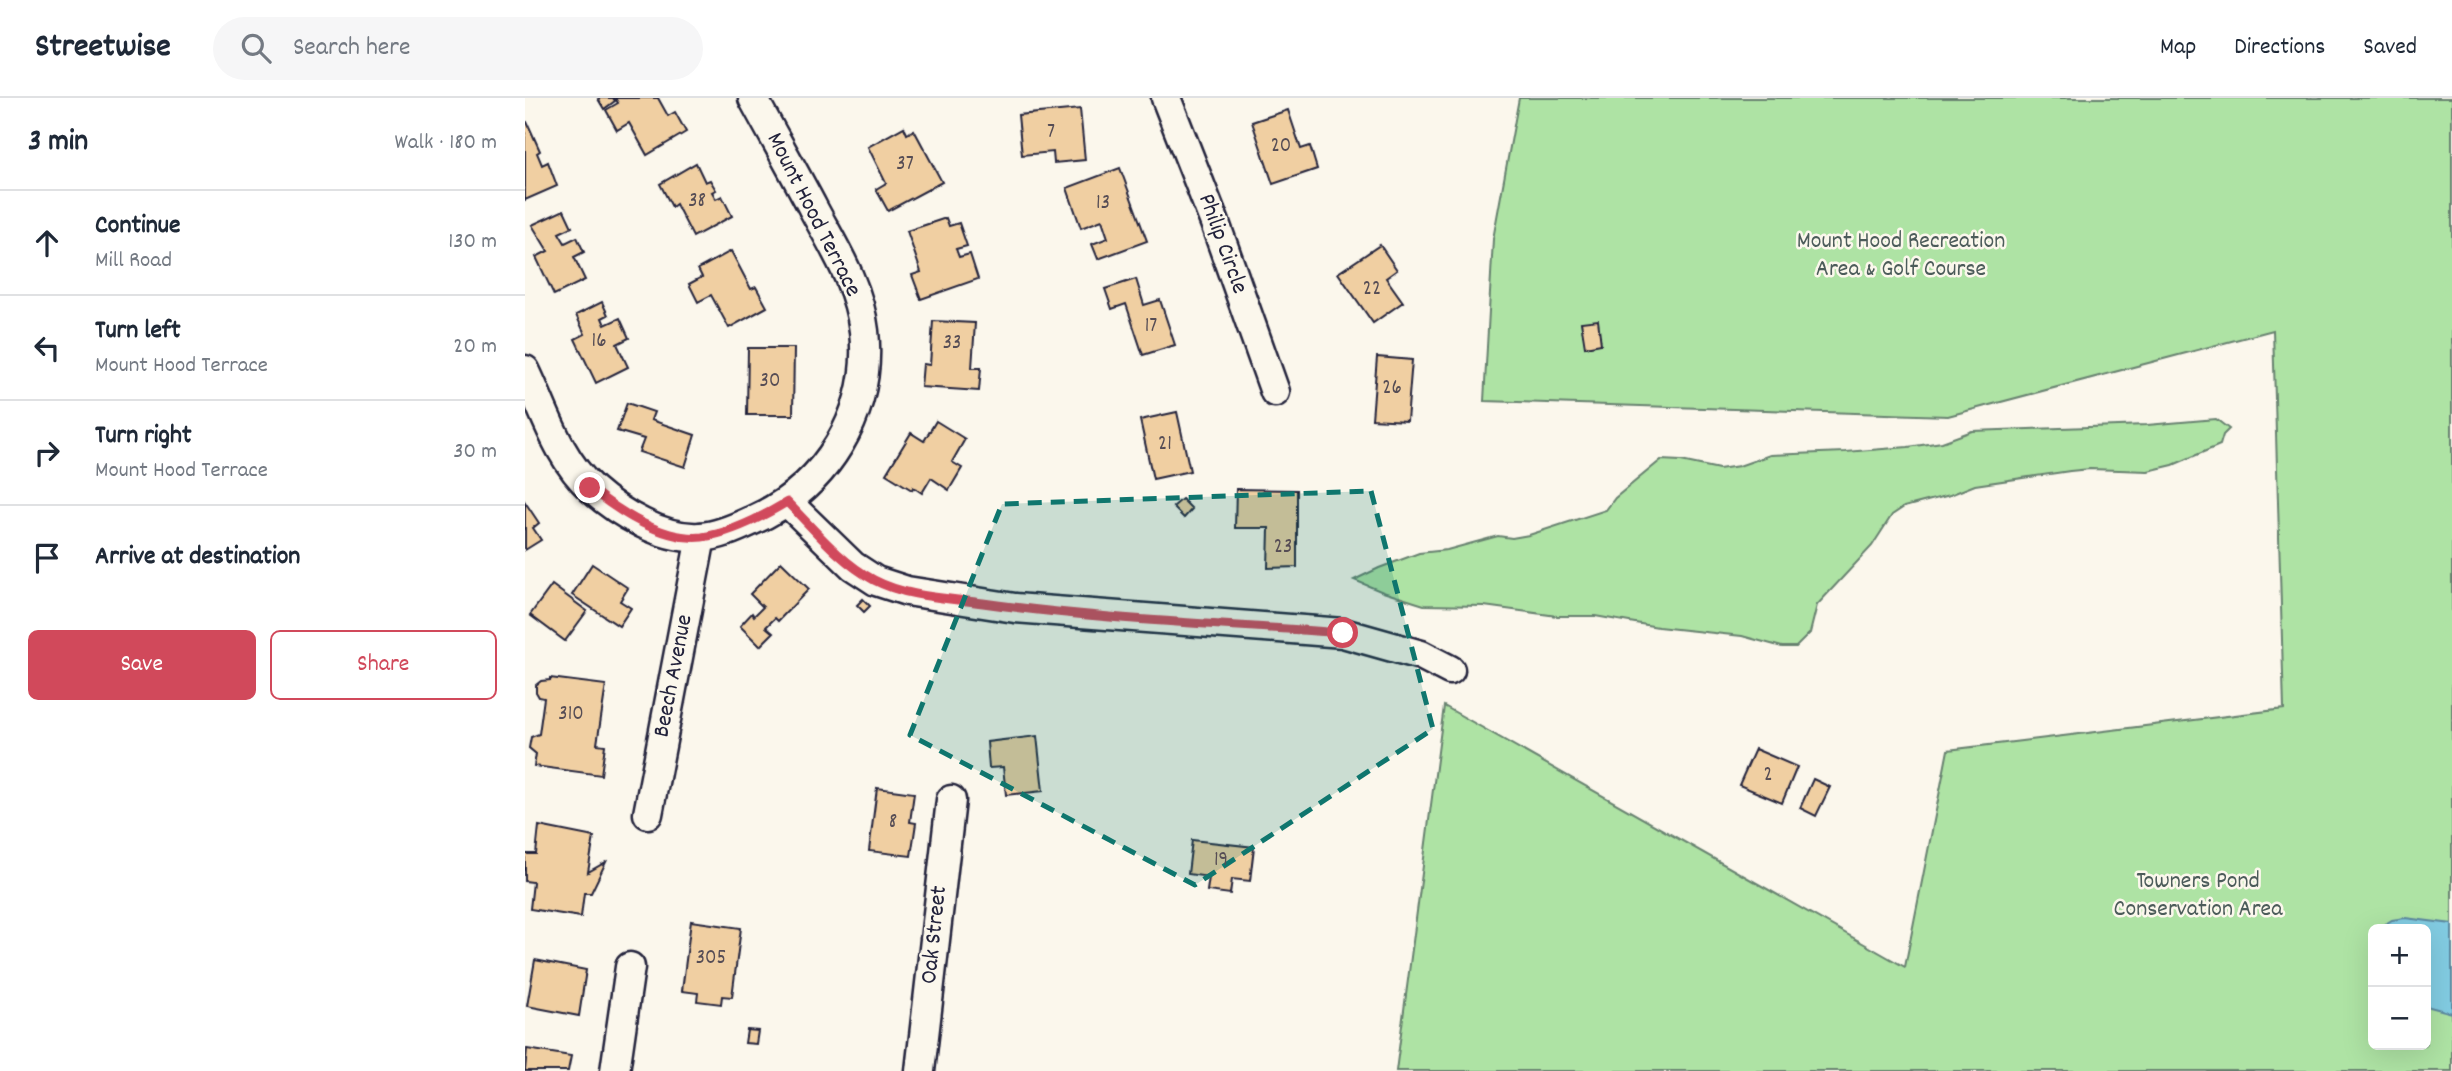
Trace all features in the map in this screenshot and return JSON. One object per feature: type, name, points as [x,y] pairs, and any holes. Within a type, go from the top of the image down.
[{"type":"street","name":"Mount Hood Terrace","points":[[525,370],[564,456],[590,488],[620,510],[673,534],[701,537],[740,526],[787,502],[824,467],[839,447],[861,392],[864,331],[856,292],[849,274],[753,98]]},
{"type":"street","name":"Philip Circle","points":[[1166,98],[1215,223],[1275,392]]},
{"type":"street","points":[[787,502],[853,566],[876,581],[907,591],[1028,609],[1343,633],[1421,655],[1450,670]]},
{"type":"street","name":"Beech Avenue","points":[[648,814],[701,537]]},
{"type":"street","name":"Oak Street","points":[[920,1071],[951,800]]},
{"type":"street","points":[[615,1071],[630,967]]},
{"type":"highlighted area","points":[[1371,491],[1433,729],[1195,885],[910,735],[1002,504]]},
{"type":"green space","points":[[1519,98],[2452,98],[2452,1071],[1396,1071],[1444,706],[1905,967],[1948,750],[2284,709],[2273,330],[1948,416],[1484,401],[1493,239]]},
{"type":"green space","points":[[2216,419],[2229,429],[2223,435],[2220,445],[2173,465],[2148,471],[2070,471],[1975,485],[1950,495],[1904,507],[1892,515],[1872,546],[1817,605],[1810,633],[1796,647],[1782,647],[1742,636],[1658,627],[1595,616],[1557,616],[1484,606],[1424,605],[1354,580],[1419,553],[1447,550],[1498,536],[1512,538],[1529,535],[1606,510],[1615,498],[1661,460],[1719,469],[1739,466],[1770,455],[1845,452],[1942,442],[1972,431],[2147,425]]},
{"type":"water","points":[[2405,918],[2452,924],[2452,1013],[2431,1007],[2431,924],[2385,924]]},
{"type":"building","points":[[613,98],[615,101],[604,109],[598,99]]},
{"type":"building","points":[[615,98],[658,98],[668,116],[675,112],[686,132],[647,155],[629,123],[617,130],[606,110],[618,103]]},
{"type":"building","points":[[1080,109],[1085,160],[1054,163],[1053,152],[1022,155],[1018,115]]},
{"type":"building","points":[[1288,110],[1301,149],[1310,146],[1317,169],[1273,184],[1252,122]]},
{"type":"building","points":[[527,122],[540,151],[537,153],[542,165],[548,162],[557,186],[525,200],[525,123]]},
{"type":"building","points":[[904,127],[907,134],[914,130],[942,182],[888,211],[876,189],[886,183],[868,147]]},
{"type":"building","points":[[696,163],[705,182],[710,180],[716,190],[712,192],[716,199],[722,196],[732,216],[693,237],[676,204],[672,207],[660,184]]},
{"type":"building","points":[[1120,168],[1147,241],[1098,259],[1092,244],[1108,238],[1102,220],[1081,228],[1067,188]]},
{"type":"building","points":[[564,210],[572,227],[559,233],[565,243],[577,237],[584,252],[574,257],[585,280],[554,295],[536,257],[548,251],[532,225]]},
{"type":"building","points":[[946,218],[949,226],[959,223],[967,246],[956,249],[959,257],[970,254],[978,279],[921,299],[912,275],[921,272],[907,231]]},
{"type":"building","points":[[1380,245],[1397,270],[1386,278],[1403,302],[1373,323],[1338,273]]},
{"type":"building","points":[[731,251],[751,289],[756,287],[767,307],[729,328],[711,295],[698,302],[689,284],[702,277],[698,269]]},
{"type":"building","points":[[1136,279],[1144,305],[1160,300],[1175,345],[1143,355],[1126,304],[1112,309],[1105,289]]},
{"type":"building","points":[[602,302],[608,315],[602,318],[605,325],[620,318],[629,338],[617,344],[628,367],[596,383],[575,339],[585,334],[576,315]]},
{"type":"building","points":[[1598,320],[1601,344],[1585,347],[1581,322]]},
{"type":"building","points":[[933,321],[975,323],[972,368],[981,368],[979,391],[921,387],[923,364],[930,365]]},
{"type":"building","points":[[748,348],[794,348],[793,415],[747,415]]},
{"type":"building","points":[[1377,357],[1412,360],[1407,421],[1372,419]]},
{"type":"building","points":[[627,403],[654,412],[651,420],[695,435],[685,467],[639,452],[644,439],[617,431]]},
{"type":"building","points":[[1177,412],[1190,471],[1153,479],[1140,420]]},
{"type":"building","points":[[936,421],[965,439],[952,462],[962,468],[949,490],[931,478],[922,493],[886,474],[911,433],[924,441]]},
{"type":"building","points":[[1236,489],[1297,490],[1297,567],[1268,568],[1269,528],[1235,528]]},
{"type":"building","points":[[1182,499],[1192,509],[1184,518],[1173,507]]},
{"type":"building","points":[[525,502],[539,523],[533,528],[541,540],[525,550]]},
{"type":"building","points":[[781,562],[809,589],[778,621],[775,618],[766,627],[773,633],[760,646],[740,626],[752,613],[754,616],[763,607],[750,594]]},
{"type":"building","points":[[592,564],[628,588],[620,601],[631,608],[619,626],[572,595]]},
{"type":"building","points":[[552,585],[587,611],[565,641],[530,615]]},
{"type":"building","points":[[863,599],[870,606],[864,612],[857,605]]},
{"type":"building","points":[[550,678],[606,685],[597,744],[605,745],[601,775],[534,766],[536,754],[529,748],[531,737],[539,734],[544,698],[539,697],[536,685]]},
{"type":"building","points":[[1037,736],[1043,791],[1006,795],[1003,767],[989,768],[987,742]]},
{"type":"building","points":[[1755,749],[1797,767],[1782,803],[1739,785]]},
{"type":"building","points":[[1813,779],[1830,787],[1816,816],[1800,808]]},
{"type":"building","points":[[877,788],[914,793],[910,822],[916,823],[911,856],[869,851]]},
{"type":"building","points":[[539,826],[594,837],[588,872],[606,862],[591,893],[584,893],[581,917],[530,909],[533,882],[525,881],[525,854],[536,854]]},
{"type":"building","points":[[1192,840],[1254,847],[1250,881],[1232,879],[1230,894],[1207,891],[1209,877],[1188,874]]},
{"type":"building","points":[[691,921],[741,928],[732,997],[722,996],[721,1004],[697,1001],[698,993],[682,991]]},
{"type":"building","points":[[535,960],[586,970],[579,1016],[527,1006]]},
{"type":"building","points":[[747,1030],[758,1031],[756,1044],[745,1043]]},
{"type":"building","points":[[527,1049],[571,1056],[568,1071],[525,1071]]},
{"type":"route","points":[[590,488],[641,522],[673,534],[692,537],[718,534],[732,529],[787,502],[829,545],[861,572],[876,581],[927,596],[1015,608],[1343,633]]},
{"type":"park label","name":"Mount Hood Recreation Area & Golf Course","points":[[1901,256]]},
{"type":"park label","name":"Towners Pond Conservation Area","points":[[2198,896]]}]
